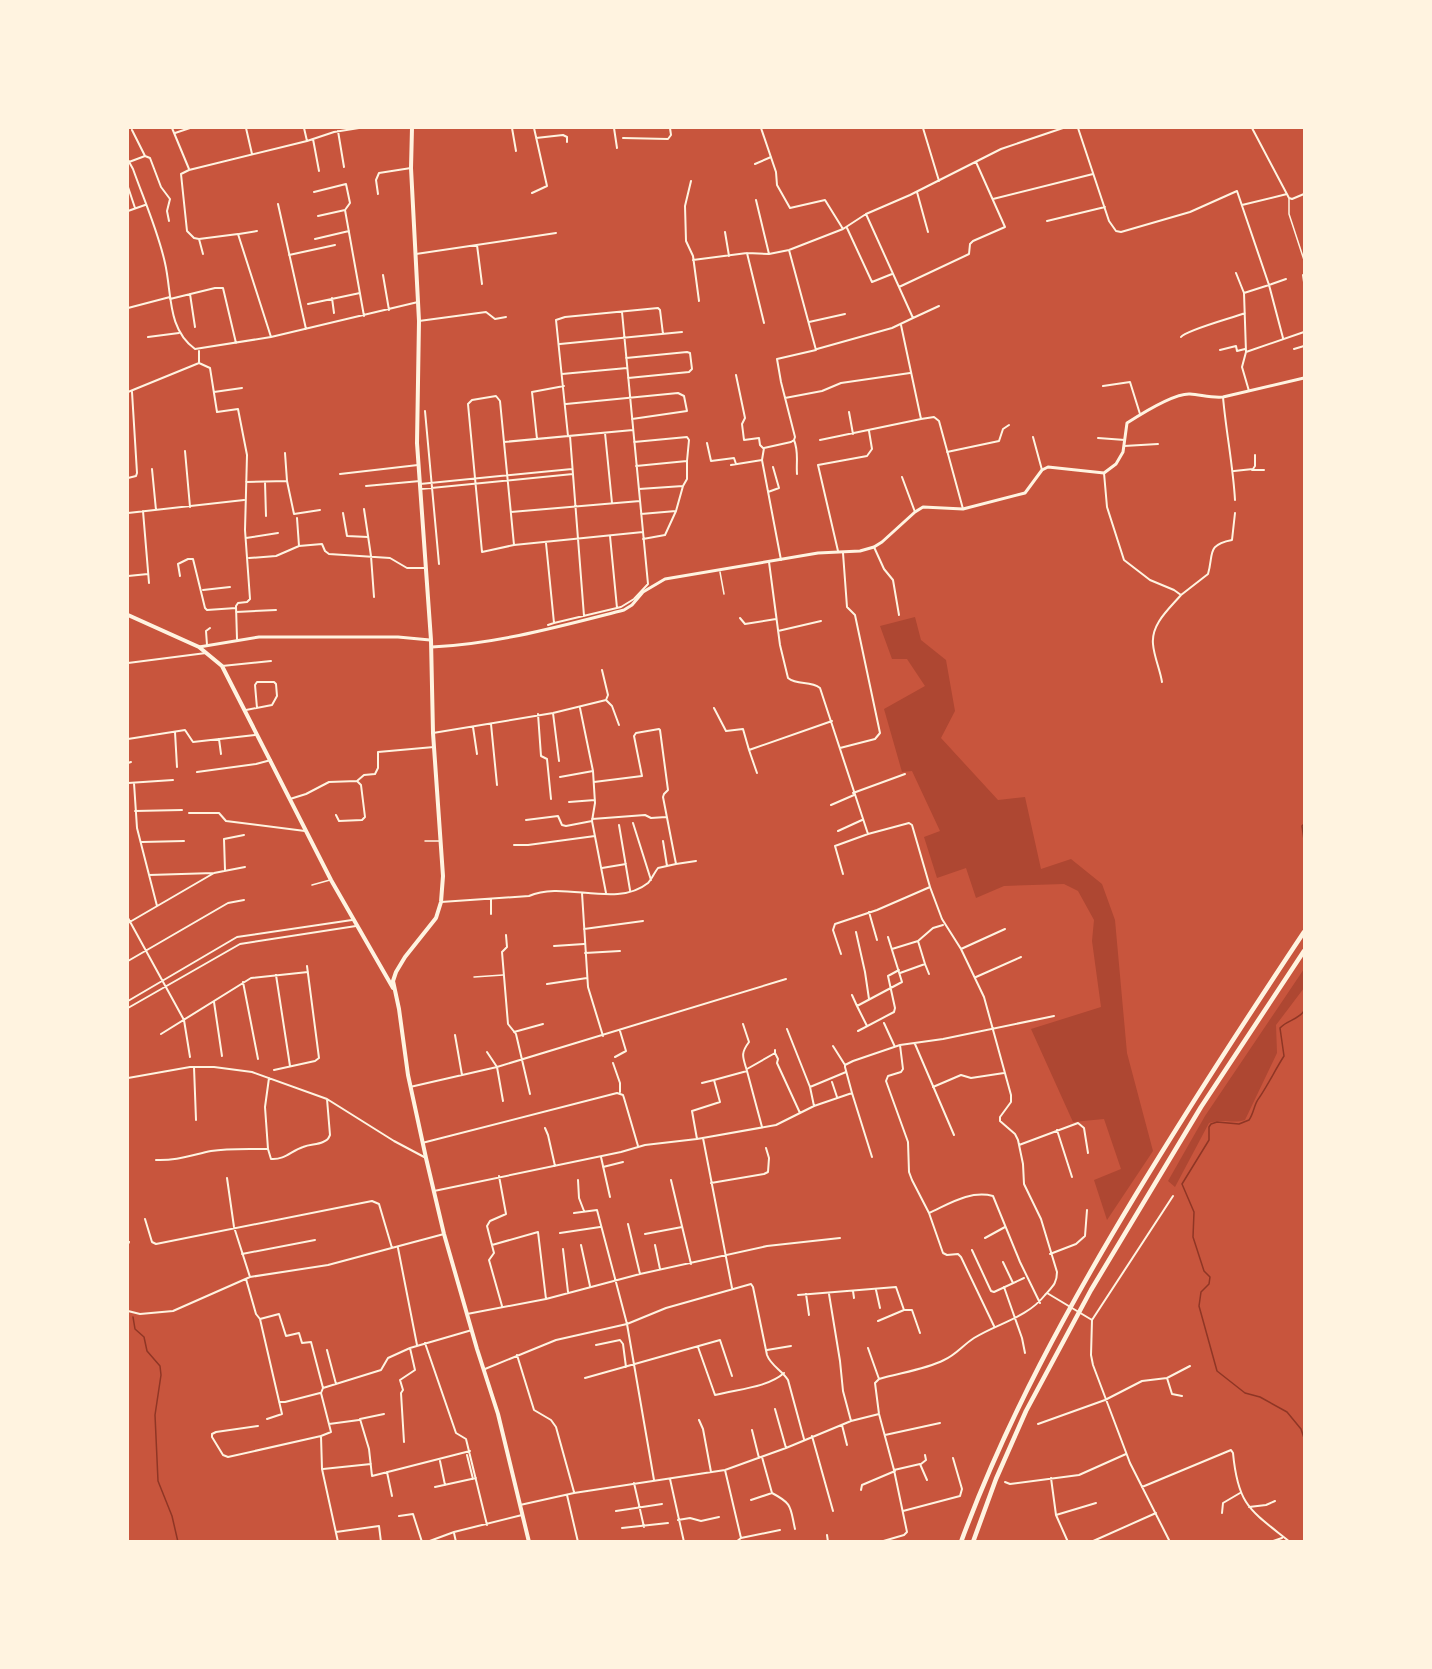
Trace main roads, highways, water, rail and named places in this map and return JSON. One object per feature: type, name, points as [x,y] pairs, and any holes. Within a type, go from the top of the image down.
[{"type":"highway","points":[[961,1542],[1017,1408],[1082,1285],[1193,1101],[1305,932]]},
{"type":"highway","points":[[973,1542],[996,1479],[1026,1411],[1091,1290],[1201,1107],[1305,951]]},
{"type":"main road","points":[[412,128],[411,168],[419,321],[417,443],[424,568],[432,647],[433,733],[443,867],[441,902],[432,924],[405,957],[393,981],[410,1087],[444,1234],[498,1414],[529,1542]]},
{"type":"main road","points":[[128,615],[199,647],[222,666],[352,920],[395,992]]},
{"type":"waterway","points":[[1304,824],[1302,826],[1304,840]]},
{"type":"waterway","points":[[1304,1011],[1280,1028],[1284,1056],[1257,1100],[1249,1120],[1239,1124],[1217,1122],[1211,1124],[1209,1140],[1182,1184],[1194,1212],[1193,1237],[1204,1271],[1210,1277],[1209,1284],[1201,1292],[1199,1306],[1217,1371],[1245,1393],[1260,1397],[1287,1412],[1301,1429],[1304,1438]]},
{"type":"waterway","points":[[133,1317],[135,1329],[144,1337],[147,1351],[160,1366],[161,1375],[155,1415],[158,1481],[172,1516],[178,1542]]}]
